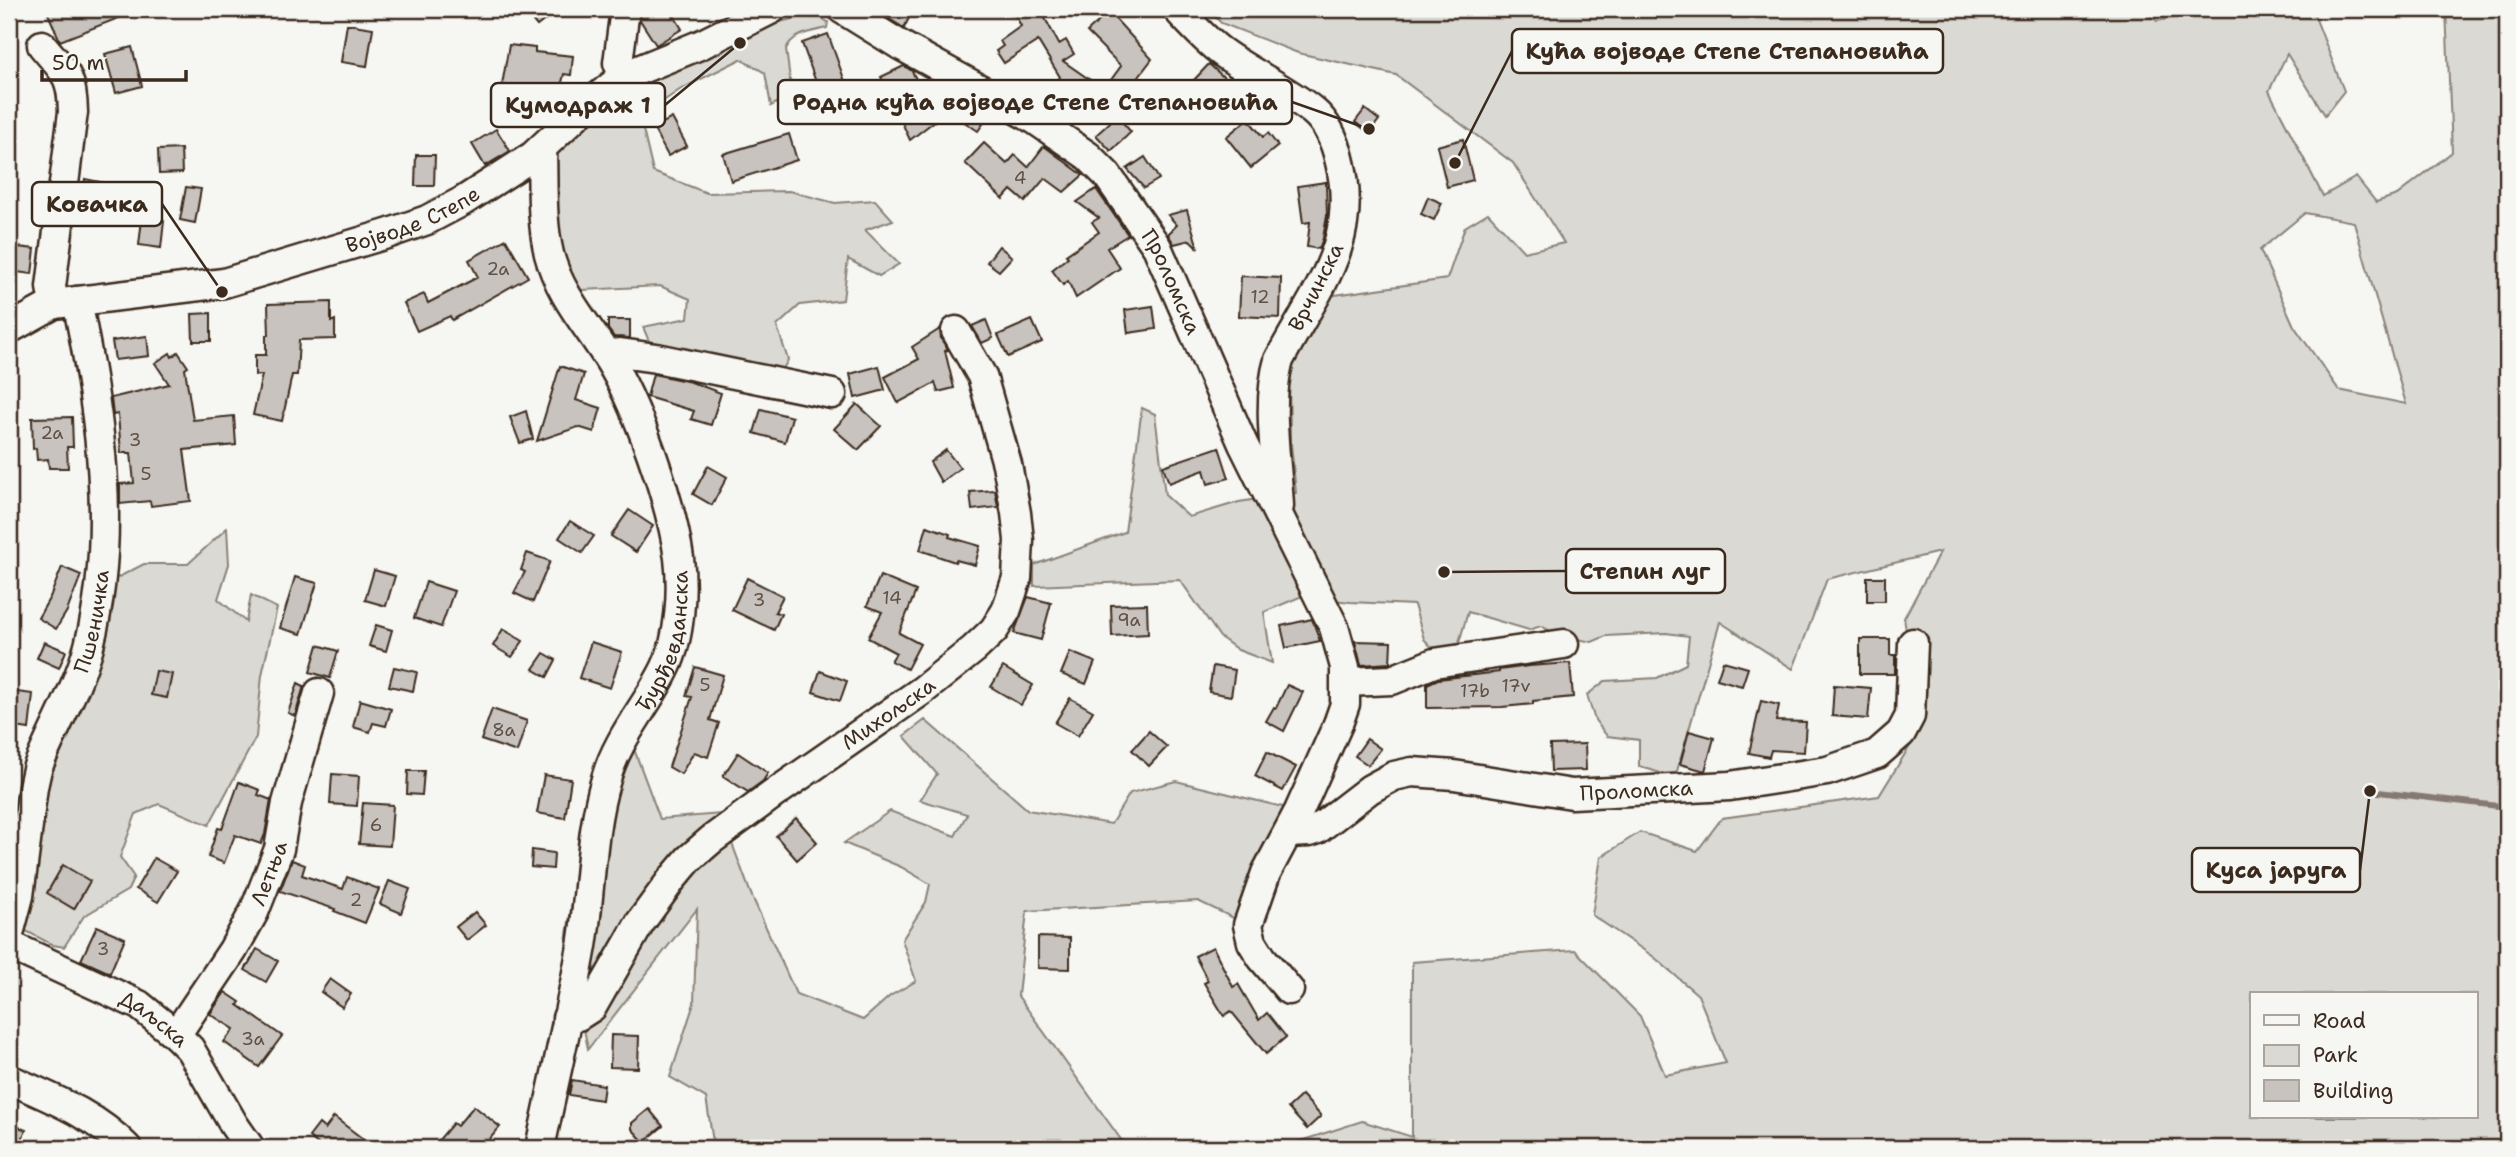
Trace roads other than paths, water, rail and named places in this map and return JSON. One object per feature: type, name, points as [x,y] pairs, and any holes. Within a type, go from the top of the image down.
[{"type":"street","points":[[624,76],[618,63],[625,9]]},
{"type":"street","name":"Војводе Степе","points":[[9,329],[66,303],[224,283],[427,220],[523,163],[590,102],[624,76],[702,44],[772,9]]},
{"type":"street","name":"Проломска","points":[[842,9],[900,45],[1034,119],[1088,156],[1107,175],[1157,247],[1243,444],[1334,627],[1346,682],[1345,704],[1289,833],[1266,873],[1248,925],[1252,942],[1262,958],[1289,990]]},
{"type":"street","name":"Врчинска","points":[[1177,9],[1220,51],[1308,107],[1322,119],[1338,153],[1346,187],[1344,229],[1335,258],[1279,360],[1275,374],[1272,393],[1279,513]]},
{"type":"street","name":"Пшеничка","points":[[9,934],[23,870],[37,769],[88,648],[101,585],[103,514],[94,391],[66,303],[51,287],[73,112],[72,91],[70,79],[43,45]]},
{"type":"street","name":"Ђурђевданска","points":[[540,1148],[582,947],[606,777],[613,758],[667,665],[676,629],[681,582],[679,556],[663,493],[632,406],[607,356],[564,293],[549,254],[544,211],[542,148]]},
{"type":"street","name":"Михољска","points":[[567,1018],[578,1016],[592,1007],[640,923],[690,859],[711,840],[775,793],[923,690],[981,643],[1006,611],[1017,578],[1019,558],[1014,500],[1007,464],[982,376],[956,331]]},
{"type":"street","points":[[607,356],[620,353],[656,358],[832,394]]},
{"type":"street","name":"Проломска","points":[[1289,833],[1318,829],[1370,789],[1394,776],[1412,772],[1454,775],[1572,794],[1730,786],[1827,771],[1877,754],[1901,733],[1910,716],[1913,643]]},
{"type":"street","points":[[1346,682],[1392,680],[1434,663],[1564,644]]},
{"type":"street","name":"Летња","points":[[176,1035],[233,950],[254,912],[279,849],[287,803],[319,693]]},
{"type":"street","name":"Даљска","points":[[9,945],[139,1005],[176,1035],[190,1049],[250,1148]]},
{"type":"street","points":[[9,1079],[100,1123],[127,1148]]},
{"type":"waterway","points":[[2370,791],[2507,807]]},
{"type":"place","name":"Кумодраж 1","points":[[740,43]]},
{"type":"place","name":"Родна кућа војводе Степе Степановића","points":[[1369,129]]},
{"type":"place","name":"Кућа војводе Степе Степановића","points":[[1455,163]]},
{"type":"place","name":"Ковачка","points":[[222,292]]},
{"type":"place","name":"Степин луг","points":[[1444,572]]},
{"type":"place","name":"Куса јаруга","points":[[2370,791]]}]
